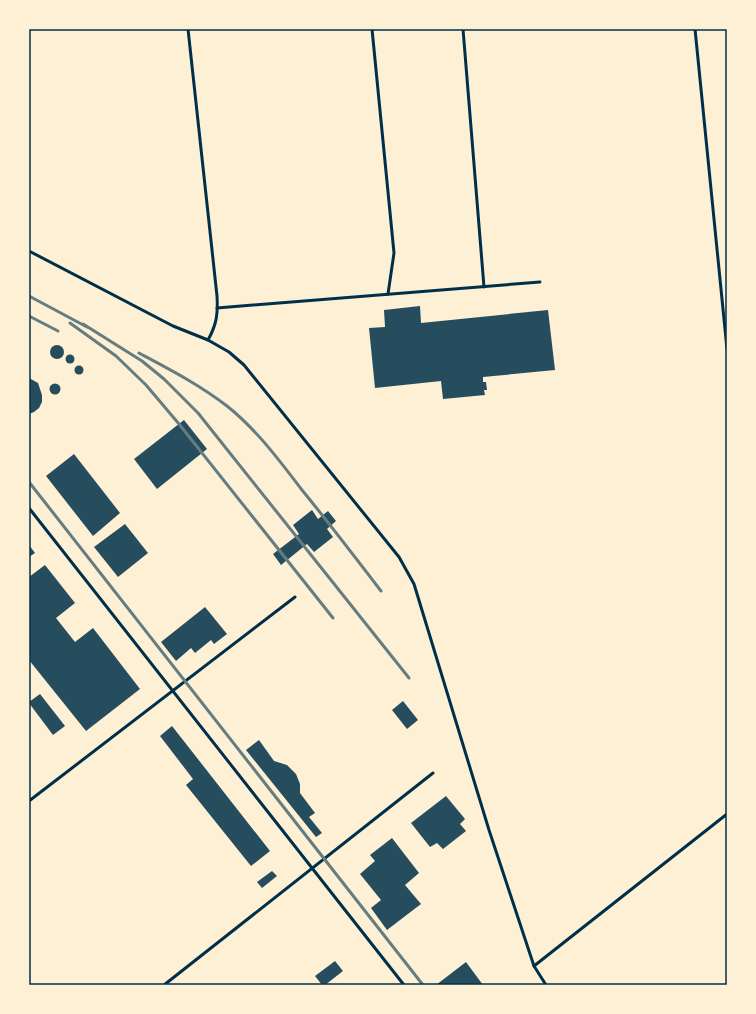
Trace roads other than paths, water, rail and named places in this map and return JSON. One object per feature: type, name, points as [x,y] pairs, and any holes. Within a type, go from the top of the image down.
[{"type":"lane","points":[[188,29],[218,315],[213,332],[208,340]]},
{"type":"lane","points":[[372,29],[394,253],[388,294]]},
{"type":"lane","points":[[463,29],[484,287]]},
{"type":"lane","points":[[695,29],[727,349]]},
{"type":"lane","points":[[29,251],[173,326],[208,340],[229,352],[244,365],[399,557],[414,584],[489,830],[534,966],[546,985]]},
{"type":"lane","points":[[217,308],[540,282]]},
{"type":"lane","points":[[29,508],[172,692],[404,985]]},
{"type":"lane","points":[[29,801],[295,596]]},
{"type":"lane","points":[[164,985],[433,773]]},
{"type":"lane","points":[[534,966],[727,814]]},
{"type":"railway","points":[[29,296],[87,327]]},
{"type":"railway","points":[[29,316],[58,331]]},
{"type":"railway","points":[[70,323],[116,356],[146,385],[179,424],[333,618]]},
{"type":"railway","points":[[83,324],[142,361],[164,379],[198,413],[409,678]]},
{"type":"railway","points":[[139,353],[206,391],[238,415],[258,435],[276,457],[381,591]]},
{"type":"railway","points":[[29,482],[423,985]]}]
